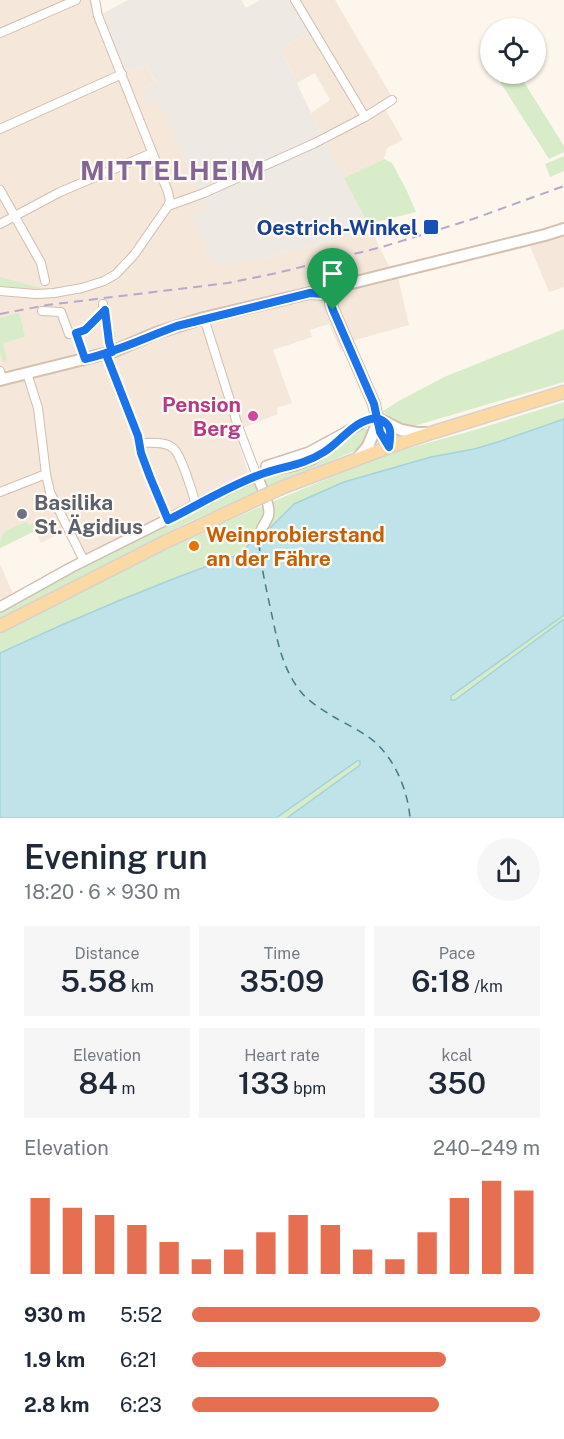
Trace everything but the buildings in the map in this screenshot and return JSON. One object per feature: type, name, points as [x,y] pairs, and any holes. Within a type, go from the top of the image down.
[{"type":"main road","points":[[389,447],[383,438],[381,422],[374,404],[332,308],[332,297],[340,287],[564,229]]},
{"type":"main road","points":[[1,377],[109,353],[156,333],[204,318],[310,293],[332,297]]},
{"type":"main road","points":[[0,626],[165,542],[281,489],[389,447],[564,392]]},
{"type":"main road","points":[[381,422],[409,432],[434,432]]},
{"type":"main road","points":[[357,459],[381,422]]},
{"type":"street","points":[[0,33],[75,0]]},
{"type":"street","points":[[0,291],[44,294],[82,288],[111,278],[134,255],[170,201],[98,16],[95,0]]},
{"type":"street","points":[[295,0],[364,117]]},
{"type":"street","points":[[0,129],[122,74]]},
{"type":"street","points":[[168,206],[315,143],[392,100]]},
{"type":"street","points":[[0,224],[72,186],[152,153]]},
{"type":"street","points":[[0,190],[41,263],[45,281]]},
{"type":"street","points":[[42,311],[61,312],[69,334],[85,330],[104,307],[109,353],[138,436],[141,453],[168,520]]},
{"type":"street","points":[[204,318],[238,426],[269,510],[269,515],[260,530],[259,539]]},
{"type":"street","points":[[76,333],[85,359]]},
{"type":"street","points":[[27,373],[38,408],[50,492],[84,561]]},
{"type":"street","points":[[0,607],[84,561],[257,476],[313,459],[349,430],[370,419],[381,422]]},
{"type":"street","points":[[140,443],[161,444],[171,446],[176,450],[196,505]]},
{"type":"street","points":[[0,492],[46,474]]},
{"type":"shaded area","points":[[0,0],[97,0],[98,16],[122,74],[147,65],[156,83],[144,88],[159,100],[206,209],[191,216],[255,260],[371,230],[388,264],[398,277],[409,325],[345,343],[346,347],[340,350],[329,324],[310,330],[312,337],[273,350],[292,403],[277,408],[278,414],[235,431],[248,472],[84,556],[69,529],[41,543],[35,531],[0,548]]},
{"type":"shaded area","points":[[128,0],[241,0],[246,8],[260,0],[290,0],[309,32],[281,49],[371,230],[255,260],[214,264],[191,216],[205,209],[159,100],[149,104],[143,89],[156,82],[147,65],[122,74],[98,16]]},
{"type":"shaded area","points":[[290,0],[335,0],[395,102],[385,109],[403,140],[387,148],[384,159],[344,178],[311,113],[330,100],[315,73],[297,83],[281,49],[309,32]]},
{"type":"shaded area","points":[[564,233],[564,287],[549,292],[529,244]]},
{"type":"shaded area","points":[[0,564],[14,596],[0,603]]},
{"type":"green space","points":[[501,84],[525,84],[564,146],[564,152],[549,159]]},
{"type":"green space","points":[[564,156],[564,171],[550,177],[545,164]]},
{"type":"green space","points":[[384,159],[392,163],[416,212],[368,224],[344,178]]},
{"type":"green space","points":[[0,277],[41,288],[41,289],[0,286]]},
{"type":"green space","points":[[19,313],[25,337],[3,343],[7,361],[3,362],[0,352],[0,318]]},
{"type":"green space","points":[[564,329],[564,382],[414,426],[397,422],[383,411],[444,377]]},
{"type":"green space","points":[[564,402],[564,419],[474,449],[431,457],[344,482],[294,504],[259,539],[250,543],[240,554],[119,600],[0,653],[0,634],[201,532],[381,456]]},
{"type":"green space","points":[[361,428],[368,430],[369,438],[359,449],[191,521],[0,619],[0,612],[70,573],[238,486],[305,466],[344,444]]},
{"type":"green space","points":[[26,522],[29,525],[33,524],[35,531],[0,548],[4,533]]},
{"type":"green space","points":[[564,615],[564,619],[451,701],[451,696]]},
{"type":"green space","points":[[356,754],[364,762],[330,789],[289,818],[271,818]]},
{"type":"water","points":[[564,419],[564,615],[451,696],[451,700],[455,700],[564,619],[564,818],[287,818],[360,765],[360,761],[357,761],[276,818],[0,818],[0,653],[119,600],[240,554],[250,543],[259,539],[294,504],[344,482],[431,457],[474,449]]},
{"type":"ferry route","points":[[259,543],[276,632],[289,674],[301,692],[316,706],[368,737],[384,751],[400,778],[407,798],[410,818]]},
{"type":"railway","points":[[0,314],[47,305],[228,283],[277,273],[382,247],[473,219],[564,186]]},
{"type":"place","name":"Oestrich-Winkel","points":[[431,227]]},
{"type":"place","name":"Pension Berg","points":[[253,416]]},
{"type":"place","name":"Basilika St. Ägidius","points":[[22,514]]},
{"type":"place","name":"Weinprobierstand an der Fähre","points":[[194,546]]},
{"type":"district","name":"MITTELHEIM","points":[[173,170]]},
{"type":"route","points":[[333,310],[332,297],[310,293],[204,318],[156,333],[112,352],[85,359],[76,333],[85,330],[105,310],[112,352],[106,354],[138,436],[141,453],[168,520],[266,472],[313,459],[339,441],[349,430],[370,419],[377,418],[380,432],[389,447],[389,427],[377,418],[374,404],[333,310]]}]
